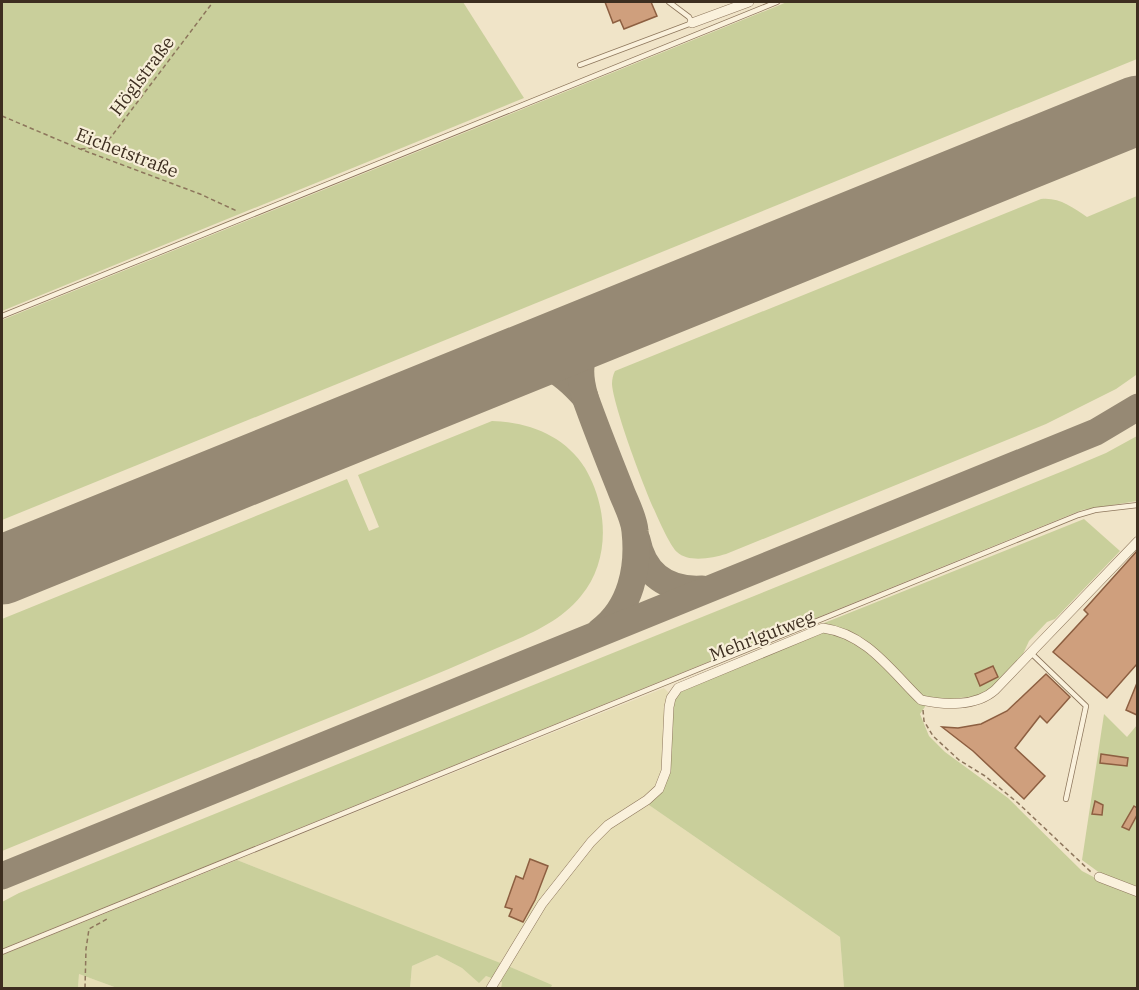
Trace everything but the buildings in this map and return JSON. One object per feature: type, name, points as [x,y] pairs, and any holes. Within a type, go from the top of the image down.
[{"type":"street","points":[[692,23],[749,2]]},
{"type":"street","points":[[921,700],[957,703],[980,700],[995,690],[1137,541]]},
{"type":"street","name":"Mehrlgutweg","points":[[491,988],[542,904],[591,842],[608,825],[659,789],[666,771],[669,707],[671,698],[678,688],[820,624],[840,631],[874,650],[921,700]]},
{"type":"street","points":[[1099,877],[1137,892]]},
{"type":"lane","points":[[580,64],[692,23],[689,17],[669,2]]},
{"type":"lane","points":[[2,316],[244,216],[777,2]]},
{"type":"lane","points":[[2,952],[820,624],[1078,515],[1095,510],[1137,505]]},
{"type":"lane","points":[[1030,652],[1086,706],[1066,799]]},
{"type":"path","name":"Höglstraße","points":[[80,149],[100,147],[111,137],[213,2]]},
{"type":"path","name":"Eichetstraße","points":[[2,116],[80,149],[174,184],[244,216]]},
{"type":"path","points":[[921,700],[924,721],[933,736],[959,760],[985,776],[1018,803],[1085,869],[1099,877]]},
{"type":"path","points":[[84,988],[89,929],[108,918]]},
{"type":"shaded area","points":[[664,688],[670,694],[663,766],[656,788],[647,797],[608,823],[502,965],[237,860]]},
{"type":"shaded area","points":[[646,803],[840,937],[844,988],[551,988],[552,986],[508,966],[544,907],[605,831]]},
{"type":"shaded area","points":[[437,955],[462,968],[479,982],[486,976],[502,982],[501,988],[410,988],[412,966]]},
{"type":"shaded area","points":[[79,974],[117,988],[78,988]]},
{"type":"green space","points":[[2,2],[463,2],[524,98],[2,311]]},
{"type":"green space","points":[[787,2],[1137,2],[1137,59],[2,520],[2,320]]},
{"type":"green space","points":[[1137,196],[1136,375],[1116,389],[1046,424],[726,554],[694,559],[677,552],[660,523],[620,418],[612,384],[615,371],[1041,199],[1060,201],[1087,217]]},
{"type":"green space","points":[[492,421],[519,424],[557,439],[577,457],[593,483],[602,516],[602,550],[591,582],[571,607],[535,631],[465,662],[2,851],[2,619],[347,479],[369,531],[379,527],[358,475]]},
{"type":"green space","points":[[1137,436],[1137,501],[1082,510],[2,949],[2,902],[19,893],[1068,469],[1106,453]]},
{"type":"green space","points":[[1084,519],[1120,551],[1055,619],[1047,622],[1029,641],[1023,654],[987,692],[977,696],[950,699],[931,698],[920,714],[929,736],[945,752],[1008,798],[1082,871],[1107,884],[1137,894],[1137,988],[844,988],[840,937],[646,803],[663,789],[673,699],[679,690],[822,631],[824,623]]},
{"type":"green space","points":[[1104,714],[1127,737],[1137,725],[1137,890],[1104,876],[1082,860]]},
{"type":"green space","points":[[237,860],[508,966],[552,985],[551,988],[501,988],[502,982],[486,976],[479,983],[462,968],[437,955],[412,966],[410,988],[117,988],[79,974],[78,988],[2,988],[2,955]]},
{"type":"taxiway","points":[[1128,114],[1138,114]]},
{"type":"taxiway","points":[[600,327],[588,344],[582,360],[582,386],[631,515],[636,559],[626,599],[611,622],[600,631]]},
{"type":"taxiway","points":[[505,365],[530,363],[550,368],[567,379],[585,397]]},
{"type":"taxiway","points":[[2,876],[1096,432],[1138,407]]},
{"type":"taxiway","points":[[637,540],[645,563],[659,578],[678,587],[702,589]]},
{"type":"runway","points":[[2,570],[1138,110]]}]
